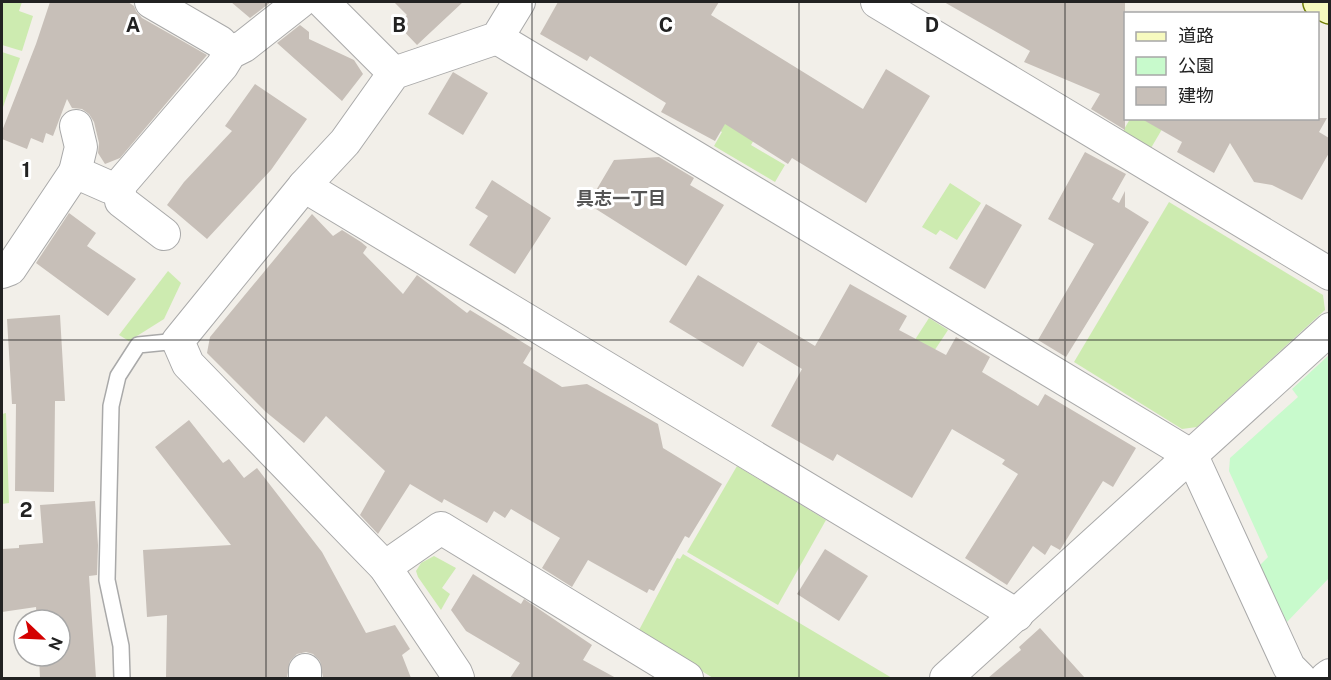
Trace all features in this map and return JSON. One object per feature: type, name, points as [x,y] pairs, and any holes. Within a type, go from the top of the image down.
[{"type":"street","points":[[151,2],[210,36],[230,53]]},
{"type":"street","points":[[75,172],[109,187],[119,186],[222,66],[230,53],[244,46],[300,2]]},
{"type":"street","points":[[323,2],[394,73]]},
{"type":"street","points":[[458,678],[385,567],[188,364],[178,341],[304,186],[345,142],[394,73],[497,38],[519,2]]},
{"type":"street","points":[[877,2],[1329,274]]},
{"type":"street","points":[[1320,2],[1329,8]]},
{"type":"street","points":[[497,38],[1191,456],[1289,675]]},
{"type":"street","points":[[2,272],[10,269],[75,172],[81,147],[76,126]]},
{"type":"street","points":[[119,186],[121,201],[164,234]]},
{"type":"street","points":[[304,186],[1017,615]]},
{"type":"street","points":[[946,678],[1329,329]]},
{"type":"street","points":[[385,567],[441,528],[687,678]]},
{"type":"street","points":[[1326,678],[1329,675]]},
{"type":"lane","points":[[122,678],[120,646],[107,580],[111,406],[118,376],[138,345],[178,341]]},
{"type":"green space","points":[[2,2],[22,2],[19,11],[33,16],[22,51],[2,45]]},
{"type":"green space","points":[[2,52],[20,58],[2,110]]},
{"type":"green space","points":[[701,119],[765,121],[751,145],[785,165],[775,182],[714,146],[722,132]]},
{"type":"green space","points":[[1129,120],[1167,120],[1151,148],[1123,131]]},
{"type":"green space","points":[[950,183],[981,203],[957,240],[940,230],[936,235],[922,227]]},
{"type":"green space","points":[[1169,202],[1323,295],[1325,310],[1197,427],[1182,429],[1074,362]]},
{"type":"green space","points":[[168,271],[181,283],[164,319],[129,341],[119,335]]},
{"type":"green space","points":[[929,318],[948,330],[907,392],[889,380]]},
{"type":"green space","points":[[1329,355],[1329,578],[1287,622],[1259,566],[1268,557],[1229,471],[1230,458],[1298,397],[1292,389]]},
{"type":"green space","points":[[6,413],[9,503],[2,504],[2,414]]},
{"type":"green space","points":[[737,466],[826,520],[778,605],[687,552]]},
{"type":"green space","points":[[683,554],[892,678],[713,678],[638,632],[677,558],[680,559]]},
{"type":"green space","points":[[434,556],[456,568],[442,588],[450,594],[441,610],[416,571],[421,563]]},
{"type":"building","points":[[50,2],[128,2],[134,6],[142,18],[207,55],[120,158],[105,164],[98,153],[99,143],[94,122],[82,109],[72,108],[67,99],[53,136],[46,133],[43,143],[31,138],[27,149],[2,139],[2,131]]},
{"type":"building","points":[[231,2],[271,2],[250,18]]},
{"type":"building","points":[[394,2],[463,2],[417,45],[397,24],[407,15]]},
{"type":"building","points":[[558,2],[719,2],[711,15],[863,109],[886,69],[930,96],[866,203],[792,158],[788,164],[725,124],[715,141],[661,112],[666,103],[590,56],[587,61],[540,34]]},
{"type":"building","points":[[944,2],[1125,2],[1125,130],[1091,109],[1100,94],[1024,62],[1030,51]]},
{"type":"building","points":[[300,25],[309,32],[309,39],[354,60],[363,74],[342,101],[277,43]]},
{"type":"building","points":[[453,72],[488,93],[463,135],[428,114]]},
{"type":"building","points":[[255,84],[307,119],[271,170],[207,239],[167,205],[184,182],[232,131],[225,126]]},
{"type":"building","points":[[1319,118],[1327,118],[1319,132],[1329,138],[1329,153],[1302,200],[1272,185],[1254,182],[1230,143],[1214,173],[1177,152],[1182,142],[1144,120],[1319,120]]},
{"type":"building","points":[[1085,152],[1126,174],[1112,199],[1119,203],[1125,191],[1125,207],[1149,222],[1066,357],[1038,340],[1094,244],[1048,219]]},
{"type":"building","points":[[659,157],[694,178],[690,185],[724,205],[686,266],[588,204],[614,160]]},
{"type":"building","points":[[492,180],[551,218],[515,274],[469,245],[488,216],[475,208]]},
{"type":"building","points":[[986,204],[1022,225],[985,289],[949,268]]},
{"type":"building","points":[[69,213],[96,233],[87,246],[136,279],[108,316],[36,263]]},
{"type":"building","points":[[312,214],[333,236],[342,230],[367,247],[363,253],[403,294],[417,275],[467,313],[470,310],[532,348],[523,363],[562,387],[587,384],[658,424],[663,448],[722,484],[689,538],[685,536],[654,591],[649,589],[647,593],[588,560],[572,587],[542,568],[560,538],[511,509],[505,518],[494,511],[487,523],[444,499],[442,503],[410,484],[378,534],[360,515],[385,471],[326,416],[304,443],[266,412],[207,353],[210,337]]},
{"type":"building","points":[[698,275],[815,346],[850,284],[907,316],[899,330],[946,355],[956,337],[990,357],[982,372],[1038,406],[1045,394],[1136,448],[1113,487],[1103,481],[1060,550],[1051,545],[1045,555],[1033,546],[1007,585],[965,558],[1018,474],[1002,464],[1005,460],[952,429],[912,498],[837,454],[833,461],[771,426],[802,369],[758,342],[743,367],[669,322]]},
{"type":"building","points":[[60,315],[65,401],[55,401],[54,492],[15,491],[16,404],[12,404],[7,319]]},
{"type":"building","points":[[189,420],[223,463],[229,459],[244,478],[257,468],[322,552],[366,633],[395,625],[410,649],[402,655],[411,678],[323,678],[320,661],[313,654],[306,652],[297,654],[290,661],[287,678],[166,678],[167,615],[147,617],[143,550],[231,545],[155,447]]},
{"type":"building","points":[[95,501],[98,545],[97,575],[89,576],[96,678],[40,678],[40,668],[72,668],[72,608],[12,608],[12,611],[2,612],[2,549],[43,543],[40,505]]},
{"type":"building","points":[[825,549],[868,576],[839,621],[797,594]]},
{"type":"building","points":[[473,574],[521,604],[524,599],[592,645],[583,660],[616,678],[510,678],[520,663],[466,631],[451,610]]},
{"type":"building","points":[[1040,628],[1085,678],[988,678],[1021,650],[1019,647]]},
{"type":"district","name":"具志一丁目","points":[[621,198]]}]
